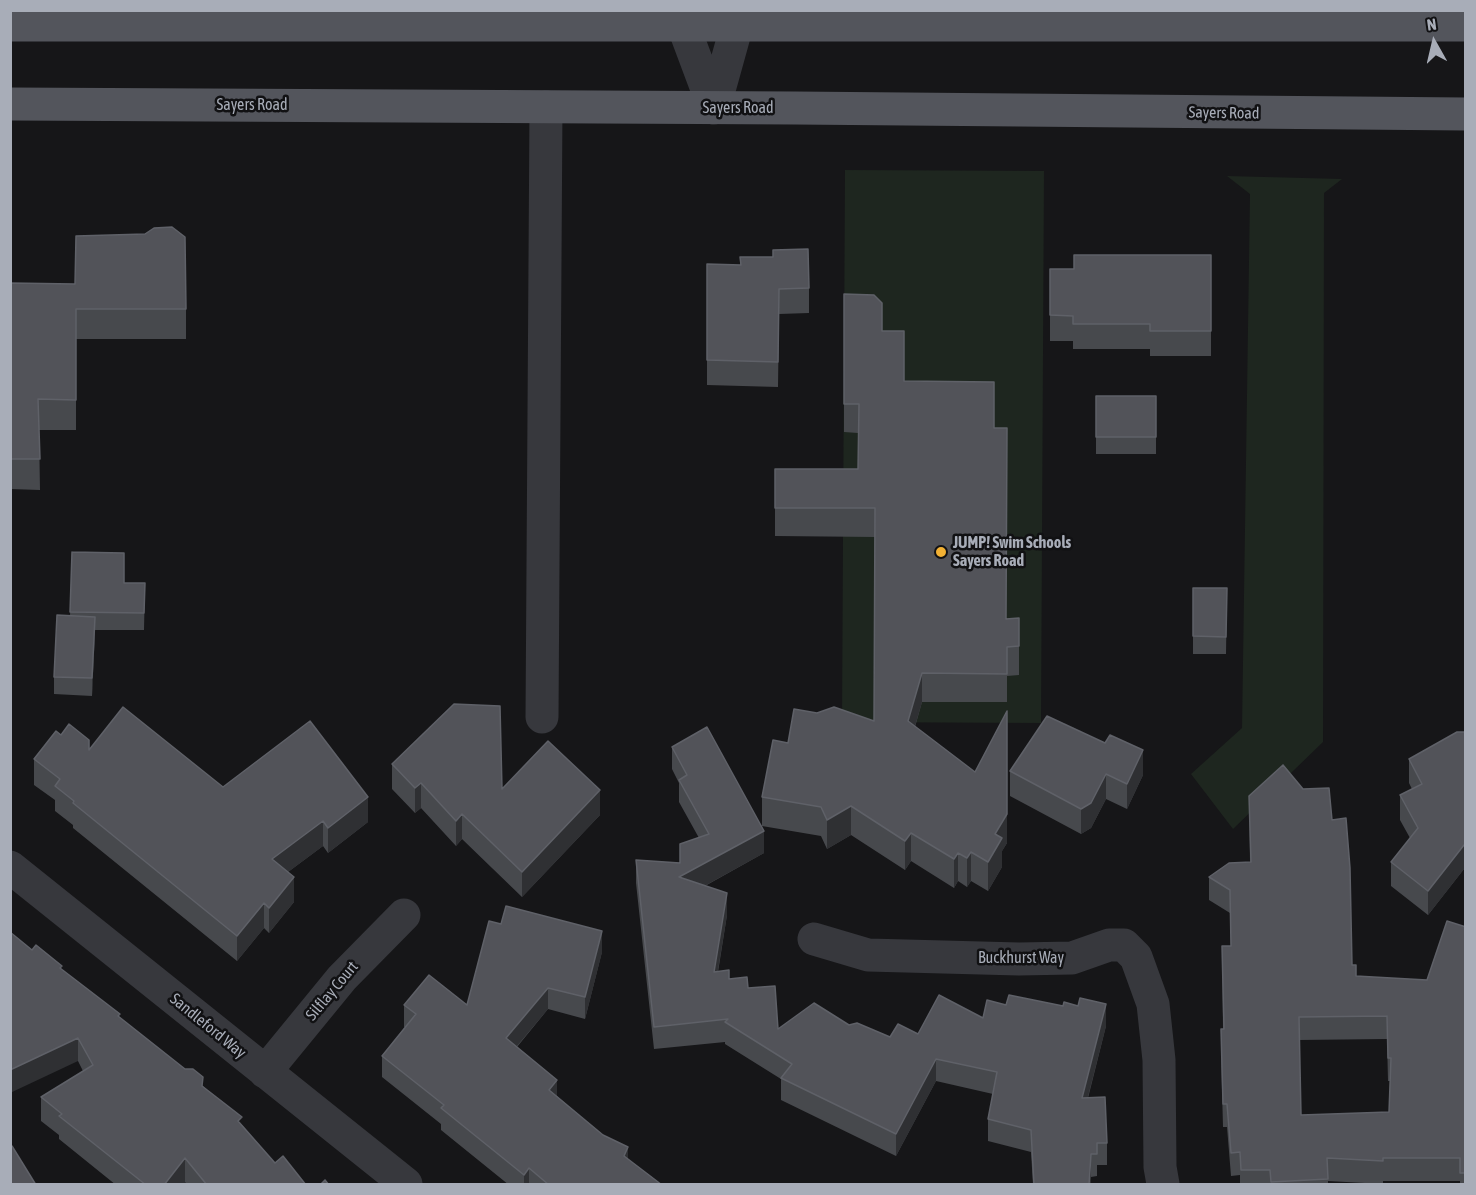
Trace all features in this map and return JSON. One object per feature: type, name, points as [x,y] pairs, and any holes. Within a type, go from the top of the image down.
[{"type":"main road","points":[[10,25],[683,18],[1466,25]]},
{"type":"main road","name":"Sayers Road","points":[[10,104],[1466,114]]},
{"type":"street","points":[[683,18],[714,108]]},
{"type":"street","points":[[714,108],[737,18]]},
{"type":"street","points":[[542,717],[546,107]]},
{"type":"street","name":"Sandleford Way","points":[[10,867],[406,1185]]},
{"type":"street","name":"Silflay Court","points":[[266,1072],[342,978],[404,915]]},
{"type":"street","name":"Buckhurst Way","points":[[814,939],[868,954],[1019,959],[1072,958],[1109,945],[1124,945],[1136,957],[1153,1004],[1159,1060],[1160,1167],[1163,1185]]},
{"type":"shaded area","points":[[845,170],[1044,171],[1041,723],[842,722]]},
{"type":"shaded area","points":[[1227,176],[1342,179],[1324,193],[1323,742],[1233,829],[1191,774],[1242,728],[1250,194]]},
{"type":"building","points":[[172,227],[185,237],[186,309],[76,309],[76,400],[38,399],[40,459],[10,459],[10,283],[75,284],[76,236],[145,234],[154,228]]},
{"type":"building","points":[[808,249],[809,288],[779,289],[778,362],[707,360],[707,264],[741,265],[740,257],[773,257],[773,250]]},
{"type":"building","points":[[1074,255],[1211,255],[1211,331],[1150,331],[1150,324],[1073,324],[1073,316],[1050,315],[1050,269],[1074,269]]},
{"type":"building","points":[[844,294],[874,295],[882,303],[882,331],[904,331],[904,381],[994,382],[994,428],[1007,428],[1006,619],[1019,618],[1019,646],[1007,647],[1007,674],[922,673],[908,721],[975,772],[1007,711],[1007,814],[995,834],[1002,838],[988,862],[971,852],[967,858],[958,853],[954,859],[911,833],[905,841],[851,806],[827,820],[821,807],[762,797],[773,740],[788,743],[794,709],[817,713],[834,707],[874,721],[875,508],[775,508],[775,469],[858,469],[859,404],[844,404]]},
{"type":"building","points":[[1096,396],[1156,396],[1156,437],[1096,437]]},
{"type":"building","points":[[72,552],[124,553],[124,583],[145,583],[144,613],[70,612]]},
{"type":"building","points":[[1193,588],[1227,588],[1226,637],[1193,636]]},
{"type":"building","points":[[57,615],[95,617],[92,678],[54,677]]},
{"type":"building","points":[[454,704],[500,706],[502,789],[548,741],[600,790],[522,872],[462,814],[456,821],[421,783],[415,788],[392,764]]},
{"type":"building","points":[[123,707],[223,787],[310,721],[368,797],[328,828],[323,821],[272,859],[294,877],[269,908],[264,903],[237,936],[73,803],[74,801],[55,786],[60,779],[34,759],[56,731],[61,735],[69,724],[89,740],[89,750]]},
{"type":"building","points":[[1047,716],[1105,743],[1110,735],[1143,750],[1127,784],[1106,774],[1091,803],[1081,809],[1010,771]]},
{"type":"building","points":[[707,727],[764,831],[679,877],[727,893],[714,972],[729,970],[729,979],[747,977],[748,988],[775,986],[778,1029],[814,1003],[849,1025],[857,1023],[890,1037],[898,1024],[918,1034],[939,995],[983,1018],[987,1000],[1006,1005],[1009,995],[1063,1006],[1064,1002],[1078,1006],[1080,998],[1106,1004],[1082,1098],[1105,1097],[1107,1143],[1097,1143],[1097,1154],[1091,1154],[1089,1185],[1034,1185],[1031,1130],[988,1119],[997,1072],[936,1059],[896,1134],[781,1078],[792,1064],[725,1022],[728,1019],[654,1027],[636,860],[680,863],[680,844],[709,834],[679,780],[687,775],[672,747]]},
{"type":"building","points":[[1457,732],[1466,732],[1466,847],[1464,845],[1428,891],[1391,862],[1418,828],[1400,795],[1422,784],[1409,759]]},
{"type":"building","points":[[1283,765],[1303,789],[1329,788],[1332,820],[1346,818],[1350,868],[1352,965],[1356,965],[1356,976],[1427,980],[1447,921],[1466,927],[1466,1173],[1460,1173],[1460,1158],[1383,1158],[1383,1161],[1327,1158],[1328,1179],[1271,1182],[1270,1170],[1241,1170],[1240,1152],[1231,1153],[1227,1104],[1223,1104],[1221,1029],[1224,1029],[1222,946],[1231,946],[1230,890],[1209,877],[1229,863],[1251,862],[1249,796]],"holes":[[[1387,1016],[1388,1058],[1391,1058],[1389,1112],[1301,1115],[1299,1017]]]},
{"type":"building","points":[[506,906],[602,931],[585,997],[548,988],[506,1038],[557,1080],[549,1090],[603,1135],[628,1147],[624,1156],[662,1185],[549,1185],[529,1168],[524,1175],[441,1108],[444,1105],[382,1056],[416,1014],[404,1005],[429,975],[467,1005],[489,921],[501,924]]},
{"type":"building","points":[[10,932],[32,950],[36,945],[62,966],[60,968],[120,1014],[118,1016],[185,1069],[193,1069],[203,1077],[202,1086],[242,1117],[238,1121],[275,1163],[283,1156],[306,1185],[207,1185],[185,1158],[164,1185],[146,1185],[59,1116],[62,1114],[41,1097],[93,1065],[78,1038],[10,1070]]},
{"type":"building","points":[[12,1146],[36,1185],[10,1185],[10,1147]]},
{"type":"place","name":"JUMP! Swim Schools Sayers Road","points":[[941,552]]}]
